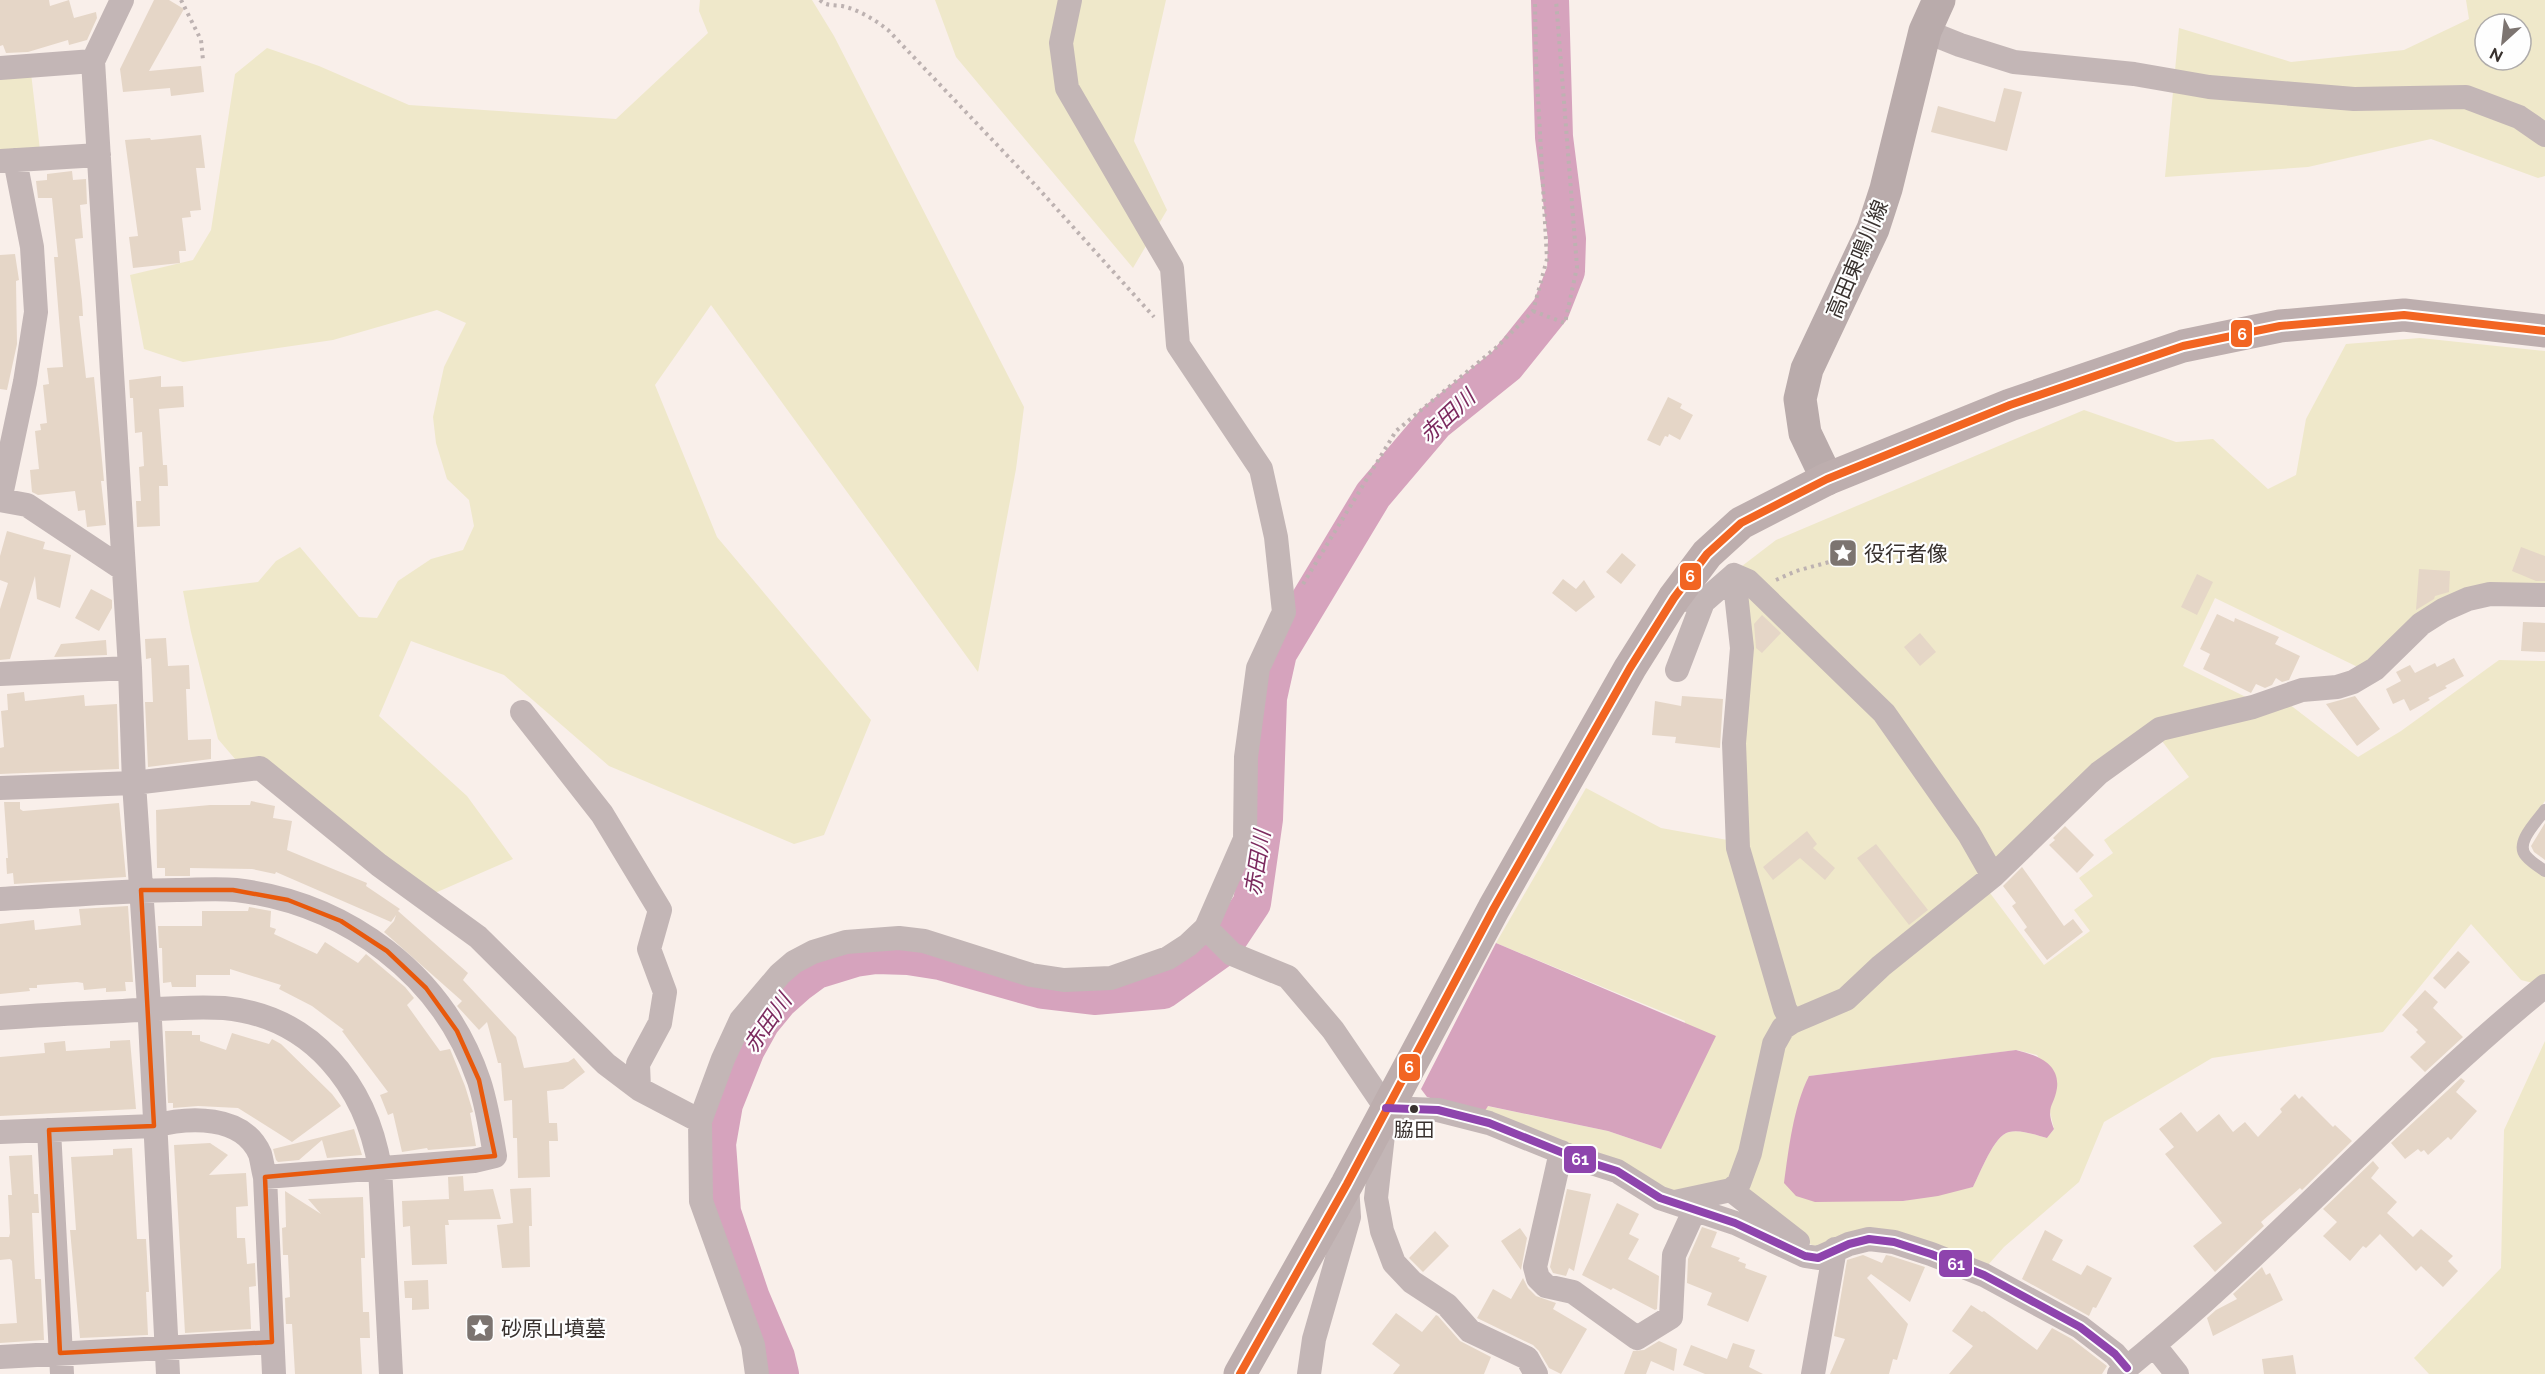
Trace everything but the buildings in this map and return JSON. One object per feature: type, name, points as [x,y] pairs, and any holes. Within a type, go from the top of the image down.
[{"type":"main road","name":"高田東鳴川線","points":[[1827,479],[1805,433],[1800,399],[1807,369],[1873,229],[1886,189],[1925,30],[1939,0]]},
{"type":"main road","points":[[1240,1374],[1347,1184],[1494,908],[1630,668],[1688,600],[1707,554],[1741,523],[1827,479],[2010,405],[2183,345],[2280,326],[2404,315],[2545,331]]},
{"type":"street","points":[[122,0],[93,61],[130,668],[134,783],[168,1374]]},
{"type":"street","points":[[757,1374],[753,1346],[701,1202],[700,1121],[723,1059],[741,1020],[780,974],[794,962],[813,952],[846,942],[899,938],[924,941],[1005,969],[1031,975],[1089,980],[1128,974],[1168,958],[1188,945],[1206,928],[1245,839],[1246,758],[1257,668],[1284,612],[1276,537],[1261,469],[1178,345],[1172,268],[1067,88],[1061,43],[1070,0]]},
{"type":"street","points":[[1925,30],[1960,45],[2014,62],[2134,74],[2209,87],[2354,99],[2466,97],[2519,117],[2545,135]]},
{"type":"street","points":[[0,68],[93,61]]},
{"type":"street","points":[[99,155],[8,160],[32,247],[36,312],[25,382],[0,500],[27,505],[123,569]]},
{"type":"street","points":[[1677,670],[1688,600],[1734,575]]},
{"type":"street","points":[[1734,575],[1748,581],[1756,588],[1884,713],[1969,834],[1993,876]]},
{"type":"street","points":[[1734,575],[1742,648],[1734,743],[1738,848],[1785,1009],[1791,1022]]},
{"type":"street","points":[[1685,1206],[1731,1190],[1743,1176],[1774,1044],[1783,1028],[1791,1022],[1846,999],[1881,966],[1993,876],[2099,773],[2160,729],[2253,706],[2302,690],[2337,687],[2353,682],[2375,669],[2421,624],[2443,610],[2468,599],[2490,594],[2545,595]]},
{"type":"street","points":[[0,674],[130,668]]},
{"type":"street","points":[[522,712],[602,814],[660,910],[649,949],[664,992],[660,1023],[638,1064],[639,1089]]},
{"type":"street","points":[[0,788],[134,783],[260,768],[380,865],[478,937],[606,1064],[639,1089],[700,1121]]},
{"type":"street","points":[[0,899],[141,890],[233,890],[261,894],[297,903],[341,921],[387,951],[426,988],[457,1031],[469,1055],[486,1106],[495,1156],[474,1161],[265,1177]]},
{"type":"street","points":[[1206,928],[1232,954],[1288,977],[1333,1030],[1386,1108],[1376,1198],[1382,1231],[1394,1263],[1412,1282],[1447,1305],[1470,1331],[1527,1358],[1536,1374]]},
{"type":"street","points":[[1386,1108],[1438,1110],[1489,1123],[1617,1171],[1660,1198],[1735,1223],[1805,1256],[1827,1254],[1869,1239],[1894,1242],[1984,1275],[2080,1327],[2115,1354],[2123,1371],[2262,1249],[2486,1034],[2545,986]]},
{"type":"street","points":[[0,1018],[148,1009],[202,1008],[248,1012],[270,1019],[310,1042],[326,1056],[353,1088],[370,1126],[380,1168],[391,1374]]},
{"type":"street","points":[[0,1132],[154,1126],[171,1122],[207,1121],[230,1125],[240,1130],[260,1154],[265,1177],[274,1374]]},
{"type":"street","points":[[49,1130],[61,1364]]},
{"type":"street","points":[[1562,1152],[1535,1267],[1538,1278],[1546,1286],[1573,1292],[1636,1338],[1671,1317],[1674,1255],[1685,1206]]},
{"type":"street","points":[[1309,1374],[1314,1339],[1349,1217],[1347,1184]]},
{"type":"street","points":[[1731,1190],[1827,1254]]},
{"type":"street","points":[[1813,1374],[1827,1254]]},
{"type":"street","points":[[0,1357],[61,1364],[167,1347],[272,1342]]},
{"type":"street","points":[[2154,1345],[2177,1374]]},
{"type":"lane","points":[[2545,810],[2525,838],[2522,847],[2525,856],[2545,871]]},
{"type":"path","points":[[181,0],[201,40],[202,60]]},
{"type":"path","points":[[820,0],[823,4],[854,9],[888,30],[1038,188],[1178,345]]},
{"type":"path","points":[[1284,612],[1313,569],[1396,431],[1498,346],[1533,311],[1547,259],[1536,62],[1535,0]]},
{"type":"path","points":[[1533,311],[1565,323],[1577,267],[1556,0]]},
{"type":"path","points":[[1756,588],[1796,571],[1833,561]]},
{"type":"highlighted area","points":[[141,890],[233,890],[288,900],[341,921],[387,951],[426,988],[457,1031],[479,1080],[495,1156],[265,1177],[272,1342],[60,1353],[49,1130],[154,1126]]},
{"type":"shaded area","points":[[700,0],[812,0],[834,36],[1024,407],[1016,469],[978,672],[711,305],[655,385],[717,537],[871,720],[824,835],[794,844],[609,766],[504,675],[411,641],[379,716],[467,796],[513,859],[435,893],[241,766],[218,739],[183,591],[258,582],[276,561],[300,547],[359,617],[377,618],[398,581],[431,559],[463,550],[474,526],[469,500],[447,479],[436,443],[433,417],[444,367],[466,323],[437,310],[333,340],[183,362],[144,349],[130,275],[193,260],[211,230],[235,74],[267,48],[319,66],[409,105],[616,119],[708,33],[699,11]]},
{"type":"shaded area","points":[[935,0],[1166,0],[1134,141],[1167,210],[1133,268],[956,57]]},
{"type":"shaded area","points":[[2466,0],[2545,0],[2545,176],[2538,178],[2431,139],[2308,167],[2165,177],[2179,28],[2291,62],[2404,50],[2469,19]]},
{"type":"shaded area","points":[[31,73],[40,150],[0,153],[0,76]]},
{"type":"shaded area","points":[[2420,338],[2545,351],[2545,592],[2490,591],[2366,671],[2215,598],[2183,666],[2256,702],[2183,721],[1994,871],[1971,832],[1742,566],[1776,540],[2084,410],[2176,442],[2213,439],[2268,489],[2296,475],[2306,419],[2346,344]]},
{"type":"shaded area","points":[[1751,593],[1879,717],[1985,875],[1843,995],[1792,1017],[1742,842],[1744,598]]},
{"type":"shaded area","points":[[2499,660],[2545,661],[2545,801],[2521,835],[2521,859],[2545,877],[2545,974],[2533,983],[2521,980],[2471,924],[2383,1032],[2212,1058],[2104,1122],[2079,1182],[2004,1247],[1987,1266],[1901,1238],[1819,1248],[1798,1239],[1739,1191],[1783,1039],[1987,889],[2044,965],[2090,931],[2074,910],[2093,896],[2079,878],[2113,853],[2104,840],[2189,777],[2159,737],[2285,701],[2358,757],[2401,731]],"holes":[[[2017,1050],[2037,1055],[2057,1087],[2049,1108],[2054,1129],[2047,1138],[2023,1132],[2009,1132],[2003,1135],[1993,1147],[1973,1187],[1903,1201],[1863,1201],[1809,1076]]]},
{"type":"shaded area","points":[[1586,788],[1661,828],[1733,841],[1786,1020],[1739,1175],[1677,1196],[1483,1114],[1487,1106],[1608,1131],[1661,1149],[1685,1021],[1496,943]]},
{"type":"shaded area","points":[[1496,943],[1716,1036],[1661,1149],[1608,1131],[1488,1106],[1483,1114],[1427,1097],[1421,1089]]},
{"type":"shaded area","points":[[2545,1041],[2545,1374],[2429,1374],[2414,1358],[2501,1268],[2504,1130]]},
{"type":"shaded area","points":[[2016,1050],[2039,1058],[2051,1066],[2055,1072],[2057,1088],[2050,1111],[2054,1129],[2047,1138],[2018,1131],[2003,1135],[1993,1147],[1973,1187],[1938,1196],[1903,1201],[1815,1202],[1796,1196],[1784,1183],[1795,1115],[1809,1076]]},
{"type":"waterway","name":"赤田川","points":[[780,1374],[776,1357],[751,1298],[722,1212],[717,1144],[724,1104],[746,1049],[761,1022],[779,1000],[816,970],[855,958],[876,955],[908,956],[940,961],[1043,990],[1094,996],[1163,990],[1222,948],[1252,903],[1264,819],[1268,698],[1278,653],[1373,495],[1435,422],[1506,365],[1551,309],[1566,271],[1567,239],[1554,137],[1550,0]]},
{"type":"transit line","name":"6","points":[[1240,1374],[1347,1184],[1494,908],[1630,668],[1674,598],[1707,554],[1741,523],[1827,479],[2010,405],[2183,346],[2280,326],[2404,315],[2545,331]]},
{"type":"transit line","name":"61","points":[[1386,1108],[1438,1110],[1489,1123],[1573,1157],[1617,1171],[1660,1198],[1735,1223],[1805,1256],[1818,1258],[1849,1244],[1869,1239],[1894,1242],[1931,1254],[1984,1275],[2080,1327],[2115,1354],[2127,1368]]},
{"type":"place","name":"役行者像","points":[[1843,553]]},
{"type":"place","name":"脇田","points":[[1414,1109]]},
{"type":"place","name":"砂原山墳墓","points":[[480,1328]]}]
